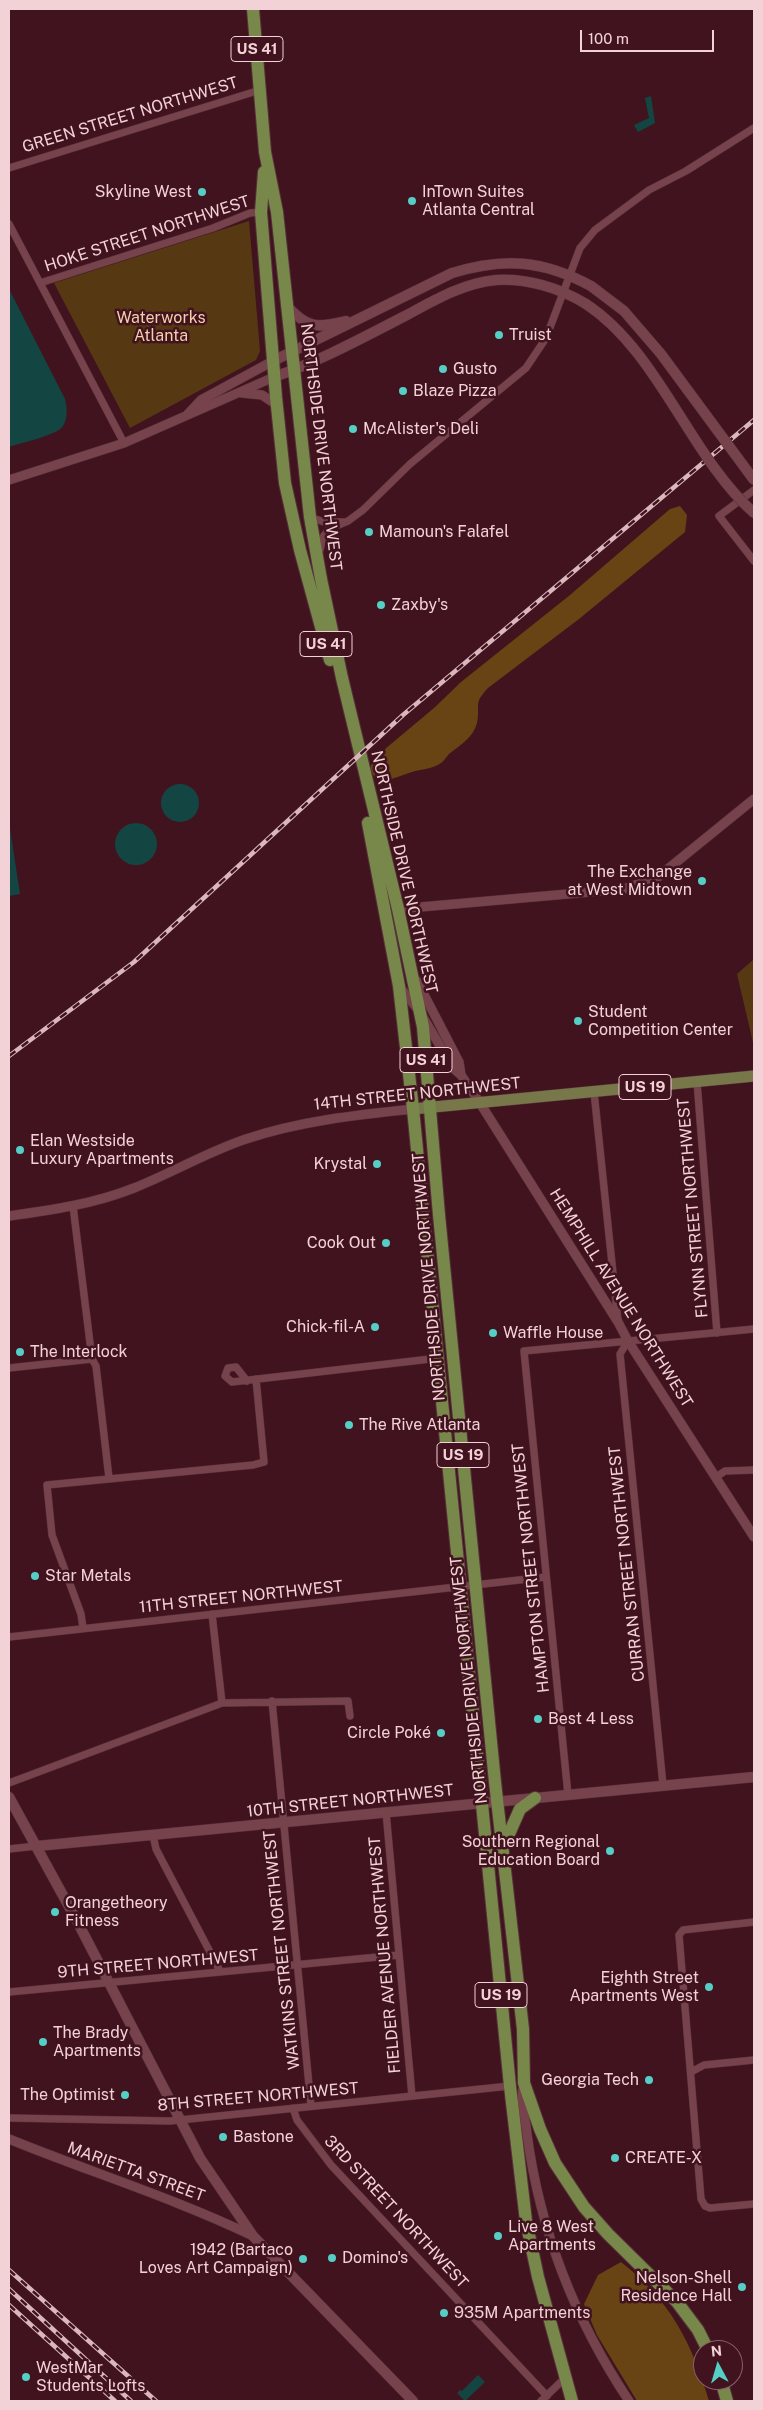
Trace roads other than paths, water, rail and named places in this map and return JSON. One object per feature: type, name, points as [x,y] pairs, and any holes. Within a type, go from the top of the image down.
[{"type":"highway","name":"NORTHSIDE DRIVE NORTHWEST","points":[[253,9],[265,152],[277,212],[310,517],[342,678],[398,909],[420,1012],[476,1584],[523,2029],[524,2083],[540,2129],[555,2163],[584,2206],[608,2234],[677,2302],[698,2330],[703,2340]]},
{"type":"highway","name":"NORTHSIDE DRIVE NORTHWEST","points":[[265,152],[262,212],[274,377],[286,483],[291,511],[328,654],[371,836],[399,986],[439,1358],[510,2091],[526,2221],[538,2277],[572,2401]]},
{"type":"highway","points":[[439,1358],[448,1374],[453,1422],[462,1444]]},
{"type":"highway","points":[[504,1848],[514,1818],[520,1808],[535,1798]]},
{"type":"main road","points":[[274,362],[448,275],[474,266],[515,263],[535,265],[569,274],[591,286],[624,311],[662,354],[754,480]]},
{"type":"main road","points":[[274,377],[314,362],[442,296],[474,284],[516,280],[542,285],[562,292],[586,304],[603,316],[641,359],[724,480],[754,513]]},
{"type":"main road","points":[[287,306],[298,318],[312,326],[322,327],[364,317]]},
{"type":"main road","name":"14TH STREET NORTHWEST","points":[[413,1109],[754,1076]]},
{"type":"main road","name":"10TH STREET NORTHWEST","points":[[37,1846],[754,1777]]},
{"type":"main road","points":[[9,1797],[37,1846],[179,2120],[215,2183],[253,2236],[413,2401]]},
{"type":"street","name":"GREEN STREET NORTHWEST","points":[[9,168],[260,90]]},
{"type":"street","points":[[318,564],[321,543],[326,533],[348,521],[410,464],[526,368],[546,338],[580,248],[606,220],[648,190],[686,171],[754,128]]},
{"type":"street","name":"HOKE STREET NORTHWEST","points":[[40,283],[213,228],[250,213],[262,212]]},
{"type":"street","points":[[9,224],[124,443]]},
{"type":"street","points":[[184,418],[201,400],[274,362]]},
{"type":"street","points":[[9,480],[124,443],[274,377]]},
{"type":"street","points":[[237,394],[262,395],[277,404]]},
{"type":"street","points":[[754,490],[719,516],[754,561]]},
{"type":"street","points":[[310,517],[324,522],[348,521]]},
{"type":"street","points":[[398,909],[624,889],[658,877],[754,799]]},
{"type":"street","name":"HEMPHILL AVENUE NORTHWEST","points":[[412,973],[459,1062],[461,1075]]},
{"type":"street","name":"HEMPHILL AVENUE NORTHWEST","points":[[399,986],[420,1012],[453,1068],[461,1075],[480,1103],[618,1322],[628,1341],[754,1537]]},
{"type":"street","name":"FLYNN STREET NORTHWEST","points":[[697,1082],[717,1333]]},
{"type":"street","points":[[594,1092],[618,1322]]},
{"type":"street","name":"14TH STREET NORTHWEST","points":[[9,1216],[73,1206],[133,1188],[222,1148],[272,1131],[326,1118],[413,1109]]},
{"type":"street","points":[[73,1206],[92,1359],[96,1366],[109,1478]]},
{"type":"street","points":[[628,1341],[754,1329]]},
{"type":"street","name":"HAMPTON STREET NORTHWEST","points":[[568,1795],[524,1351],[628,1341]]},
{"type":"street","name":"CURRAN STREET NORTHWEST","points":[[628,1341],[620,1354],[663,1785]]},
{"type":"street","points":[[247,1380],[439,1358]]},
{"type":"street","points":[[9,1368],[92,1359]]},
{"type":"street","points":[[83,1628],[81,1614],[52,1535],[47,1485],[254,1465],[264,1462],[256,1380]]},
{"type":"street","points":[[716,1477],[724,1471],[754,1470]]},
{"type":"street","name":"11TH STREET NORTHWEST","points":[[9,1637],[546,1577]]},
{"type":"street","points":[[212,1614],[222,1703]]},
{"type":"street","name":"WATKINS STREET NORTHWEST","points":[[272,1701],[310,2106]]},
{"type":"street","points":[[9,1783],[222,1703],[348,1701],[350,1716]]},
{"type":"street","name":"FIELDER AVENUE NORTHWEST","points":[[386,1812],[412,2096]]},
{"type":"street","points":[[153,1835],[156,1849],[220,1971]]},
{"type":"street","name":"10TH STREET NORTHWEST","points":[[9,1849],[37,1846]]},
{"type":"street","points":[[754,1922],[680,1932],[701,2199],[705,2206],[710,2208],[754,2204]]},
{"type":"street","name":"9TH STREET NORTHWEST","points":[[9,1992],[399,1955]]},
{"type":"street","points":[[691,2072],[704,2065],[754,2060]]},
{"type":"street","points":[[524,2083],[522,2092],[530,2154],[543,2218],[563,2277],[583,2325],[607,2368],[629,2401]]},
{"type":"street","points":[[510,2091],[518,2101],[523,2148],[530,2154]]},
{"type":"street","name":"8TH STREET NORTHWEST","points":[[9,2118],[179,2120],[412,2096],[510,2091]]},
{"type":"street","name":"3RD STREET NORTHWEST","points":[[293,2108],[297,2120],[331,2165],[544,2398]]},
{"type":"street","name":"MARIETTA STREET","points":[[9,2139],[86,2171],[211,2216],[253,2236]]},
{"type":"street","points":[[544,2398],[566,2378]]},
{"type":"water","points":[[651,96],[655,123],[638,132],[634,125],[649,118],[645,98]]},
{"type":"water","points":[[9,289],[65,399],[67,413],[65,423],[54,433],[9,447]]},
{"type":"water","points":[[180,784],[194,789],[199,803],[194,817],[180,822],[166,817],[161,803],[166,789]]},
{"type":"water","points":[[9,822],[20,894],[9,896]]},
{"type":"water","points":[[136,823],[151,829],[157,844],[151,859],[136,865],[121,859],[115,844],[121,829]]},
{"type":"water","points":[[478,2375],[485,2382],[465,2401],[457,2393],[460,2390],[462,2391]]},
{"type":"railway","points":[[9,1056],[134,962],[403,715],[754,420]]},
{"type":"railway","points":[[9,2270],[156,2401]]},
{"type":"railway","points":[[9,2289],[131,2401]]},
{"type":"railway","points":[[9,2305],[115,2401]]},
{"type":"place","name":"Skyline West","points":[[202,192]]},
{"type":"place","name":"InTown Suites Atlanta Central","points":[[412,201]]},
{"type":"place","name":"Truist","points":[[499,335]]},
{"type":"place","name":"Gusto","points":[[443,369]]},
{"type":"place","name":"Blaze Pizza","points":[[403,391]]},
{"type":"place","name":"McAlister's Deli","points":[[353,429]]},
{"type":"place","name":"Mamoun's Falafel","points":[[369,532]]},
{"type":"place","name":"Zaxby's","points":[[381,605]]},
{"type":"place","name":"The Exchange at West Midtown","points":[[702,881]]},
{"type":"place","name":"Student Competition Center","points":[[578,1021]]},
{"type":"place","name":"Elan Westside Luxury Apartments","points":[[20,1150]]},
{"type":"place","name":"Krystal","points":[[377,1164]]},
{"type":"place","name":"Cook Out","points":[[386,1243]]},
{"type":"place","name":"Chick-fil-A","points":[[375,1327]]},
{"type":"place","name":"Waffle House","points":[[493,1333]]},
{"type":"place","name":"The Interlock","points":[[20,1352]]},
{"type":"place","name":"The Rive Atlanta","points":[[349,1425]]},
{"type":"place","name":"Star Metals","points":[[35,1576]]},
{"type":"place","name":"Best 4 Less","points":[[538,1719]]},
{"type":"place","name":"Circle Poké","points":[[441,1733]]},
{"type":"place","name":"Southern Regional Education Board","points":[[610,1851]]},
{"type":"place","name":"Orangetheory Fitness","points":[[55,1912]]},
{"type":"place","name":"Eighth Street Apartments West","points":[[709,1987]]},
{"type":"place","name":"The Brady Apartments","points":[[43,2042]]},
{"type":"place","name":"Georgia Tech","points":[[649,2080]]},
{"type":"place","name":"The Optimist","points":[[125,2095]]},
{"type":"place","name":"Bastone","points":[[223,2137]]},
{"type":"place","name":"CREATE-X","points":[[615,2158]]},
{"type":"place","name":"Live 8 West Apartments","points":[[498,2236]]},
{"type":"place","name":"Domino's","points":[[332,2258]]},
{"type":"place","name":"1942 (Bartaco Loves Art Campaign)","points":[[303,2259]]},
{"type":"place","name":"Nelson-Shell Residence Hall","points":[[742,2287]]},
{"type":"place","name":"935M Apartments","points":[[444,2313]]},
{"type":"place","name":"WestMar Students Lofts","points":[[26,2377]]},
{"type":"park label","name":"Waterworks Atlanta","points":[[161,327]]}]
